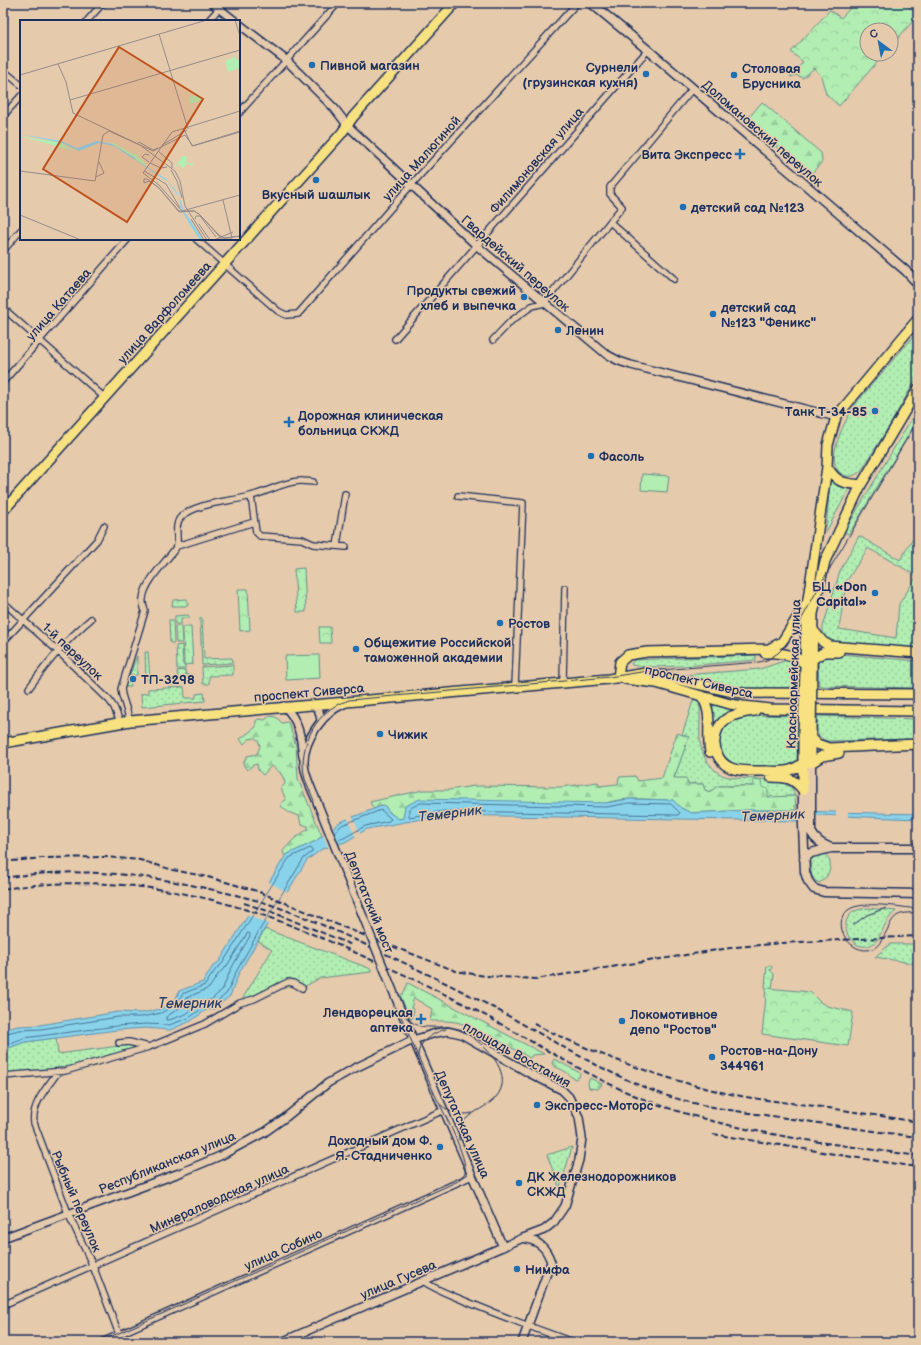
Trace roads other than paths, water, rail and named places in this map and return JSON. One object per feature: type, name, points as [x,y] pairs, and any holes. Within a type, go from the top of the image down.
[{"type":"main road","name":"улица Варфоломеева","points":[[3,511],[348,126],[353,117],[455,3]]},
{"type":"main road","name":"Доломановский переулок","points":[[591,3],[693,88],[906,271],[918,284]]},
{"type":"main road","points":[[836,417],[914,328],[918,319]]},
{"type":"main road","name":"Красноармейская улица","points":[[809,666],[814,614],[824,561],[861,485],[918,389]]},
{"type":"main road","name":"Красноармейская улица","points":[[836,417],[828,445],[827,467],[806,613],[809,666],[805,794],[805,872],[808,881],[814,889],[824,892],[918,894]]},
{"type":"main road","points":[[827,467],[834,478],[845,483],[861,485]]},
{"type":"main road","points":[[618,678],[618,666],[622,658],[628,654],[663,651],[769,649],[782,642],[808,601]]},
{"type":"main road","points":[[813,630],[823,642],[830,646],[918,653]]},
{"type":"main road","points":[[638,653],[647,655],[778,653],[793,656],[809,666],[824,652],[832,651],[918,658]]},
{"type":"main road","name":"проспект Сиверса","points":[[3,743],[130,720],[618,678],[646,673],[733,692],[744,693],[918,694]]},
{"type":"main road","name":"проспект Сиверса","points":[[618,678],[656,683],[730,704],[770,709],[918,711]]},
{"type":"main road","points":[[701,696],[706,702],[708,708],[708,737],[710,751],[720,767],[732,774],[740,776],[781,777],[790,779],[796,782],[805,794]]},
{"type":"main road","points":[[770,709],[739,713],[727,718],[716,732],[715,738],[717,756],[724,764],[739,770],[780,772],[792,770],[822,756],[830,754],[918,750]]},
{"type":"main road","points":[[808,734],[817,744],[829,748],[918,744]]},
{"type":"main road","points":[[806,826],[815,840],[831,848]]},
{"type":"main road","points":[[804,859],[811,853],[831,848],[918,848]]},
{"type":"street","points":[[88,20],[103,3]]},
{"type":"street","points":[[212,3],[221,6],[234,20]]},
{"type":"street","points":[[240,112],[338,3]]},
{"type":"street","name":"улица Малюгиной","points":[[224,264],[278,311],[286,315],[298,314],[411,186],[577,3]]},
{"type":"street","points":[[209,20],[221,6]]},
{"type":"street","name":"Гвардейский переулок","points":[[240,25],[286,60],[335,109],[348,126],[476,245],[606,354],[619,361],[836,417]]},
{"type":"street","name":"Филимоновская улица","points":[[395,339],[648,50]]},
{"type":"street","points":[[3,70],[20,85]]},
{"type":"street","points":[[493,340],[511,322],[532,306],[544,303],[622,207],[610,194],[610,187],[693,88]]},
{"type":"street","points":[[3,116],[20,97]]},
{"type":"street","points":[[610,222],[674,279]]},
{"type":"street","points":[[3,251],[20,231]]},
{"type":"street","name":"улица Катаева","points":[[3,382],[127,240]]},
{"type":"street","points":[[197,240],[224,264]]},
{"type":"street","points":[[3,308],[105,398]]},
{"type":"street","points":[[177,546],[177,524],[180,518],[186,513],[201,507],[251,496],[296,482],[313,482]]},
{"type":"street","points":[[337,546],[345,494]]},
{"type":"street","points":[[251,496],[256,533],[260,536],[302,539],[313,544],[346,547]]},
{"type":"street","points":[[458,496],[523,503],[515,686]]},
{"type":"street","points":[[130,720],[121,691],[146,611],[143,598],[144,592],[153,576],[177,546],[254,522]]},
{"type":"street","points":[[3,642],[97,540],[104,526]]},
{"type":"street","points":[[563,682],[565,588]]},
{"type":"street","name":"1-й переулок","points":[[3,602],[59,652],[109,700],[114,707],[120,722]]},
{"type":"street","points":[[29,688],[42,670],[67,641],[91,619]]},
{"type":"street","points":[[304,762],[309,741],[321,720],[336,707],[349,702]]},
{"type":"street","points":[[312,704],[319,711],[321,720]]},
{"type":"street","points":[[284,706],[292,713],[297,724],[304,762]]},
{"type":"street","name":"Депутатский мост","points":[[304,762],[307,778],[401,1011]]},
{"type":"street","points":[[3,1076],[58,1072],[92,1064],[149,1047],[205,1024],[240,1003],[254,999],[282,984],[288,982],[293,983],[302,988]]},
{"type":"street","name":"Депутатская улица","points":[[401,1011],[503,1246]]},
{"type":"street","name":"площадь Восстания","points":[[413,1040],[444,1032],[461,1034],[566,1093],[579,1117],[582,1138],[579,1160],[565,1206]]},
{"type":"street","name":"Республиканская улица","points":[[3,1238],[182,1172],[242,1146],[281,1121],[317,1091],[336,1078],[413,1040]]},
{"type":"street","points":[[119,1043],[129,1042],[149,1047]]},
{"type":"street","name":"Рыбный переулок","points":[[58,1072],[39,1099],[33,1117],[68,1213],[93,1266],[122,1342]]},
{"type":"street","name":"Минераловодская улица","points":[[3,1305],[444,1110]]},
{"type":"street","name":"улица Собино","points":[[102,1342],[472,1176]]},
{"type":"street","name":"улица Гусева","points":[[281,1342],[503,1246],[544,1230],[554,1222],[565,1206]]},
{"type":"street","points":[[522,1342],[551,1262],[543,1247],[533,1240],[523,1238]]},
{"type":"street","points":[[423,1281],[434,1288],[528,1326],[573,1342]]},
{"type":"water","name":"Темерник","points":[[420,799],[606,803],[629,799],[673,800],[681,808],[692,813],[750,810],[918,814],[918,819],[819,815],[796,821],[444,815],[367,829],[345,842],[322,849],[307,860],[239,973],[230,996],[214,1009],[206,1010],[191,1021],[170,1030],[146,1028],[117,1030],[25,1042],[3,1050],[4,1030],[18,1026],[40,1025],[118,1012],[142,1013],[161,1009],[175,1001],[179,991],[203,982],[213,966],[219,962],[286,855],[316,841],[340,822],[384,805],[390,813],[399,819],[403,818],[405,806]]},
{"type":"tram line","points":[[99,1342],[443,1188],[458,1181],[465,1173],[465,1166],[459,1146],[401,1017],[305,779],[303,769],[305,748],[308,738],[319,720],[335,706],[349,700],[609,677],[648,671],[759,662],[767,660],[778,653],[793,635],[820,585],[918,420]]},
{"type":"tram line","points":[[918,909],[882,905],[862,905],[854,907],[848,910],[843,916],[841,923],[842,931],[850,944],[864,950],[872,949],[876,947],[897,916],[902,914],[918,913]]},
{"type":"tram line","points":[[853,925],[867,915],[886,908]]},
{"type":"tram line","points":[[405,1016],[416,1025],[429,1027],[449,1027],[464,1032],[488,1051],[499,1068],[502,1077],[502,1085],[498,1094],[492,1101],[469,1116],[463,1122],[459,1130],[459,1140]]},
{"type":"tram line","points":[[418,1056],[421,1046],[427,1038],[446,1029]]},
{"type":"tram line","points":[[441,1105],[456,1113],[472,1113]]},
{"type":"railway","points":[[3,862],[42,858],[106,857],[140,860],[173,870],[208,877],[257,891],[343,927],[456,971],[485,976],[536,979],[736,947],[782,943],[918,936]]},
{"type":"railway","points":[[3,878],[80,872],[130,875],[180,883],[253,899],[309,919],[392,957],[480,1000],[610,1072],[666,1096],[714,1107],[918,1137]]},
{"type":"railway","points":[[3,889],[32,885],[90,883],[119,885],[177,892],[234,906],[301,929],[403,974],[466,1005],[567,1062],[608,1083],[663,1106],[699,1117],[771,1134],[918,1156]]},
{"type":"railway","points":[[244,903],[277,914],[352,945]]},
{"type":"railway","points":[[534,1024],[577,1044],[622,1062],[713,1090],[748,1097],[918,1122]]},
{"type":"railway","points":[[713,1134],[918,1167]]},
{"type":"place","name":"Пивной магазин","points":[[312,65]]},
{"type":"place","name":"Сурнели (грузинская кухня)","points":[[646,74]]},
{"type":"place","name":"Столовая Брусника","points":[[734,75]]},
{"type":"place","name":"Вита Экспресс","points":[[740,154]]},
{"type":"place","name":"Вкусный шашлык","points":[[316,180]]},
{"type":"place","name":"детский сад №123","points":[[683,207]]},
{"type":"place","name":"Продукты свежий хлеб и выпечка","points":[[524,297]]},
{"type":"place","name":"детский сад №123 \"Феникс\"","points":[[713,314]]},
{"type":"place","name":"Ленин","points":[[558,330]]},
{"type":"place","name":"Танк Т-34-85","points":[[875,411]]},
{"type":"place","name":"Дорожная клиническая больница СКЖД","points":[[289,422]]},
{"type":"place","name":"Фасоль","points":[[591,456]]},
{"type":"place","name":"БЦ «Don Capital»","points":[[875,593]]},
{"type":"place","name":"Ростов","points":[[500,623]]},
{"type":"place","name":"Общежитие Российской таможенной академии","points":[[356,649]]},
{"type":"place","name":"ТП-3298","points":[[133,679]]},
{"type":"place","name":"Чижик","points":[[380,734]]},
{"type":"place","name":"Лендворецкая аптека","points":[[421,1019]]},
{"type":"place","name":"Локомотивное депо \"Ростов\"","points":[[622,1021]]},
{"type":"place","name":"Ростов-на-Дону 344961","points":[[712,1057]]},
{"type":"place","name":"Экспресс-Моторс","points":[[537,1105]]},
{"type":"place","name":"Доходный дом Ф. Я. Стадниченко","points":[[440,1147]]},
{"type":"place","name":"ДК Железнодорожников СКЖД","points":[[519,1183]]},
{"type":"place","name":"Нимфа","points":[[517,1269]]}]
